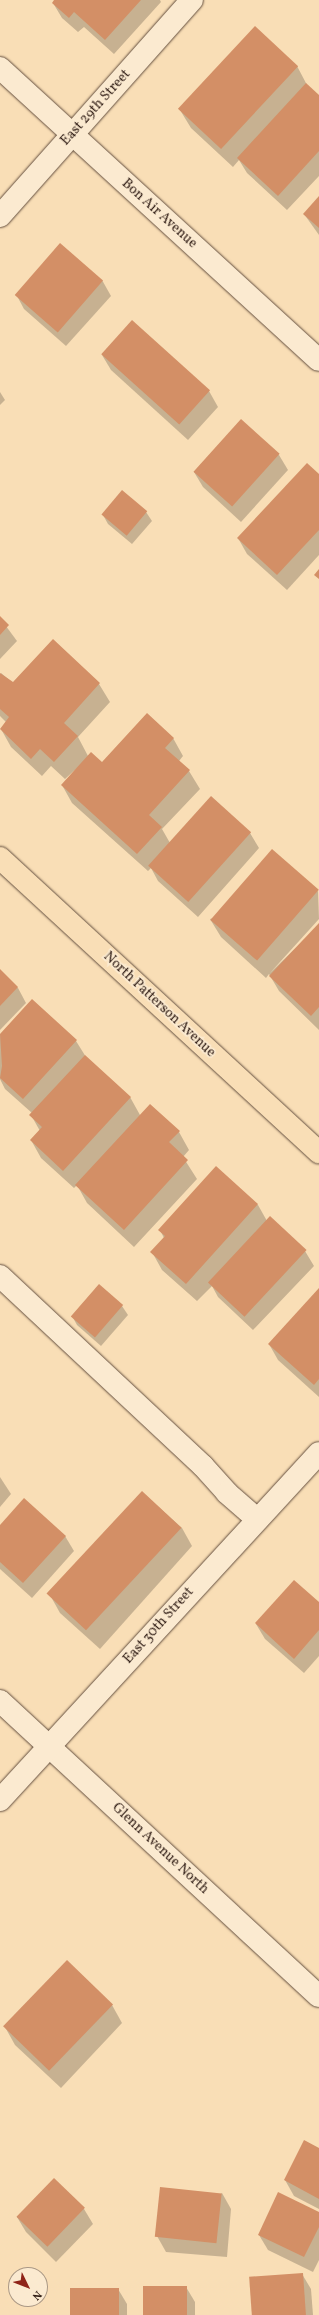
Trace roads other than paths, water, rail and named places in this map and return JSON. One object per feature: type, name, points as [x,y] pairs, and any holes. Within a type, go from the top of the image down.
[{"type":"main road","name":"North Patterson Avenue","points":[[0,858],[319,1152]]},
{"type":"street","name":"East 29th Street","points":[[0,216],[192,0]]},
{"type":"street","name":"Bon Air Avenue","points":[[0,68],[319,360]]},
{"type":"street","points":[[0,1276],[203,1466],[227,1493],[257,1519]]},
{"type":"street","name":"East 30th Street","points":[[0,1800],[319,1453]]},
{"type":"street","name":"Glenn Avenue North","points":[[0,1701],[319,1996]]}]
